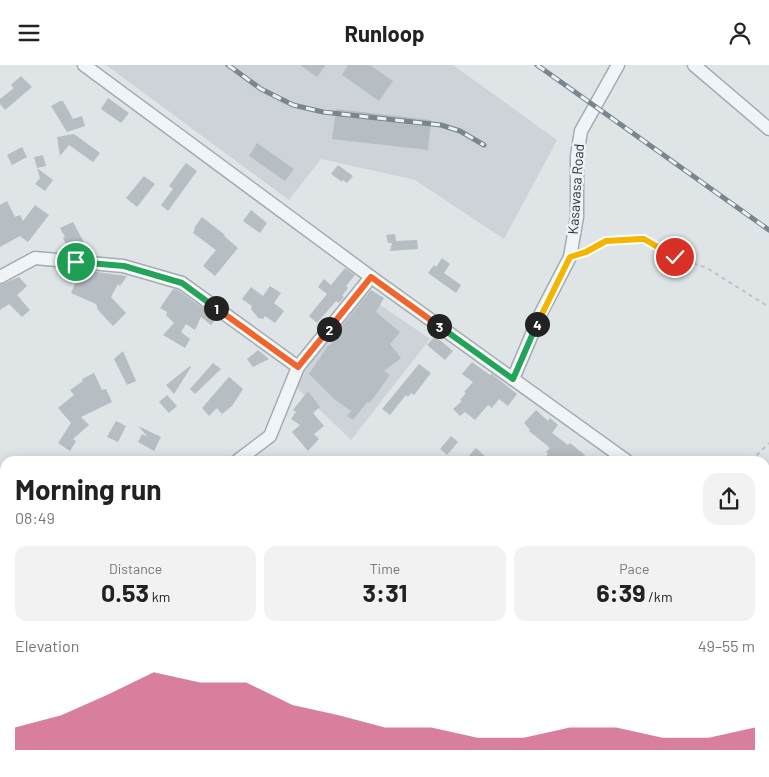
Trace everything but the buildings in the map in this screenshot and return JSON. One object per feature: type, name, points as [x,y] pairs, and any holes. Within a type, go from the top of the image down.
[{"type":"street","points":[[84,65],[371,277],[620,456]]},
{"type":"street","name":"Kasavasa Road","points":[[513,379],[541,313],[570,257],[577,217],[577,156],[581,131],[618,65]]},
{"type":"street","points":[[694,65],[769,129]]},
{"type":"street","points":[[0,277],[35,258],[124,266],[182,283],[298,367]]},
{"type":"street","points":[[244,456],[270,436],[298,367],[371,277]]},
{"type":"path","points":[[570,257],[586,252],[606,241],[644,239],[675,257],[707,268],[769,307]]},
{"type":"path","points":[[756,456],[769,443]]},
{"type":"shaded area","points":[[106,65],[453,65],[557,140],[504,239],[415,180],[321,159],[289,200]]},
{"type":"shaded area","points":[[363,293],[430,339],[351,440],[295,386],[339,320]]},
{"type":"railway","points":[[228,65],[261,89],[293,105],[323,112],[441,125],[460,131],[484,145]]},
{"type":"railway","points":[[537,65],[769,230]]},
{"type":"route","points":[[76,262],[124,266],[182,283],[298,367],[371,277],[513,379],[541,313],[570,257],[586,252],[606,241],[644,239],[675,257]]}]
